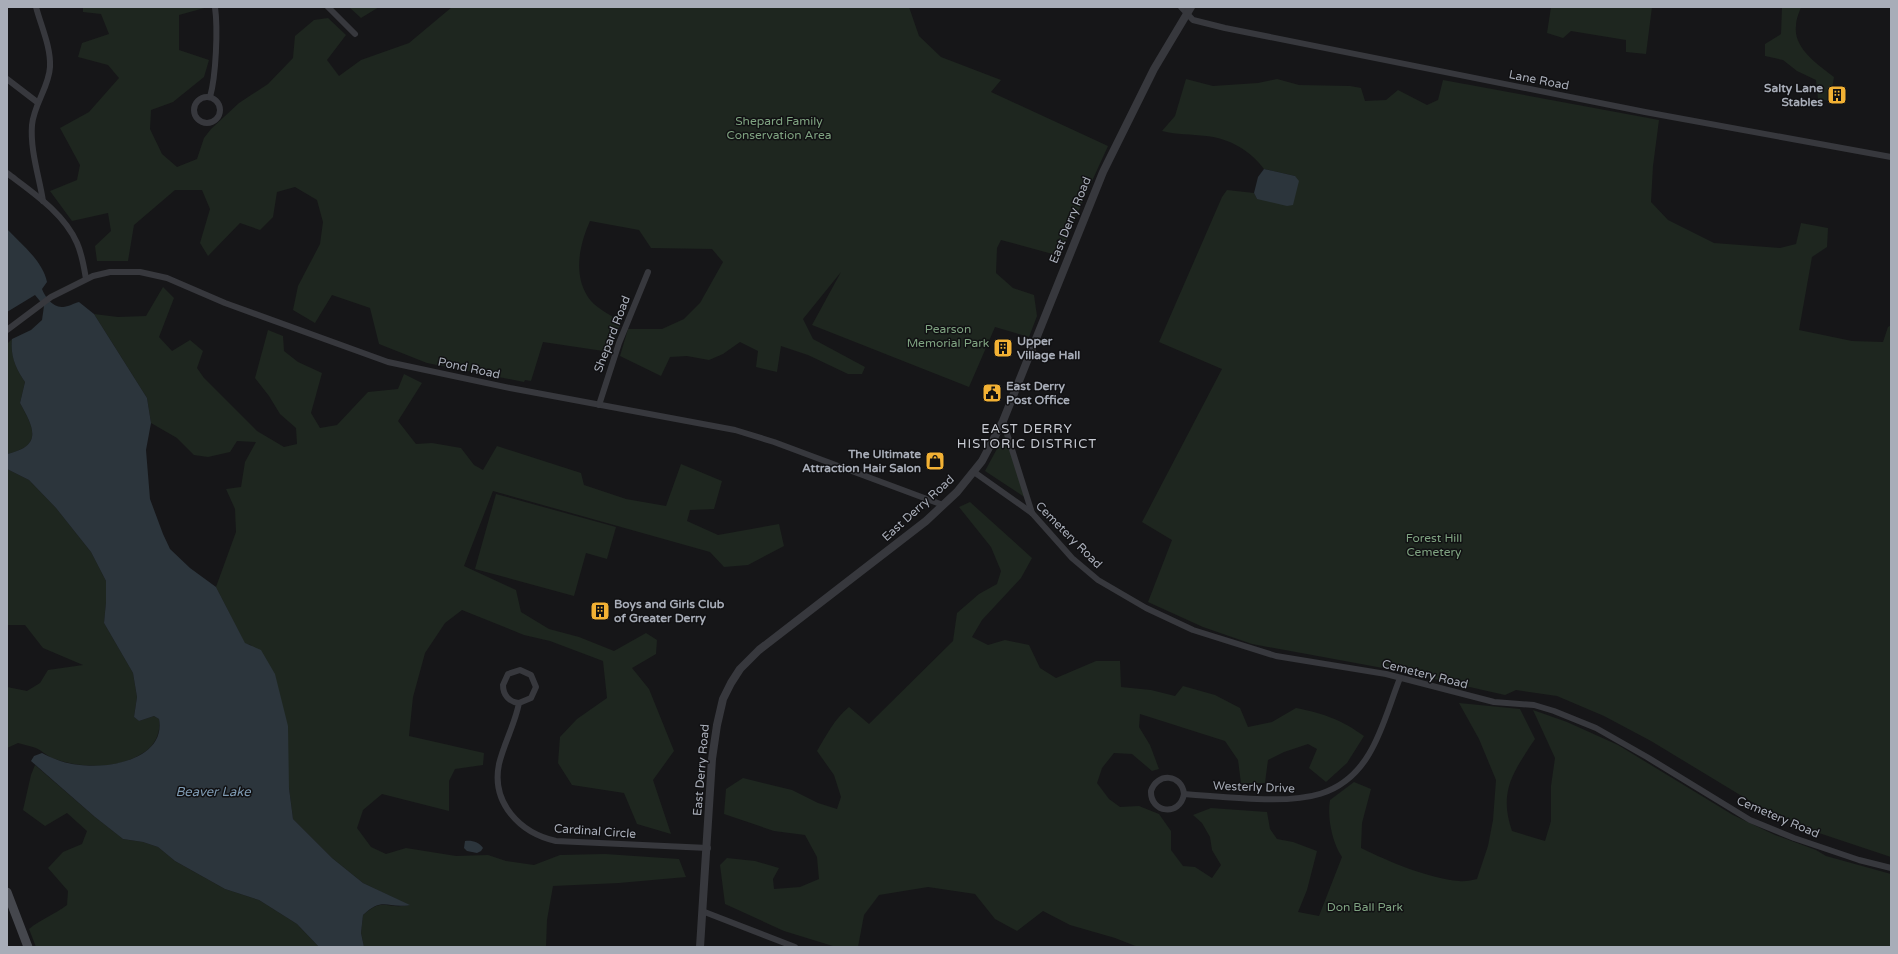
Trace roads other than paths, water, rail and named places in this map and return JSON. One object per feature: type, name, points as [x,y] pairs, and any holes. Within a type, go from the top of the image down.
[{"type":"main road","points":[[7,892],[28,947]]},
{"type":"street","points":[[36,7],[49,51],[50,68],[37,102],[33,118],[32,134],[43,201]]},
{"type":"street","points":[[210,97],[213,86],[216,27],[215,7]]},
{"type":"street","points":[[328,7],[355,34]]},
{"type":"street","points":[[1181,7],[1189,10]]},
{"type":"street","name":"Lane Road","points":[[1189,10],[1193,20],[1240,31],[1646,112],[1891,157]]},
{"type":"street","name":"East Derry Road","points":[[700,947],[708,848],[712,759],[717,725],[724,699],[735,676],[759,650],[908,536],[943,505],[974,472],[990,448],[1003,421],[1103,172],[1154,69],[1189,10]]},
{"type":"street","points":[[7,79],[37,102]]},
{"type":"street","points":[[210,97],[219,103],[221,111],[216,121],[206,124],[198,119],[194,108],[197,102],[202,98],[210,97]]},
{"type":"street","points":[[7,173],[43,201],[68,227],[77,242],[86,279]]},
{"type":"street","name":"Pond Road","points":[[7,330],[31,310],[59,292],[86,279],[110,272],[121,271],[158,275],[225,303],[388,362],[599,405],[702,423],[747,433],[943,505]]},
{"type":"street","name":"Shepard Road","points":[[599,405],[619,343],[648,272]]},
{"type":"street","points":[[1003,421],[1032,513]]},
{"type":"street","name":"Cemetery Road","points":[[974,472],[1032,513],[1072,558],[1098,580],[1146,608],[1193,630],[1265,653],[1400,678],[1494,702],[1543,707],[1575,718],[1647,757],[1728,808],[1750,820],[1794,838],[1859,860],[1891,868]]},
{"type":"street","points":[[520,670],[531,675],[536,687],[531,698],[519,703],[513,702],[506,696],[503,685],[508,674],[520,670]]},
{"type":"street","name":"Westerly Drive","points":[[1184,794],[1232,798],[1299,799],[1315,796],[1340,785],[1355,772],[1368,755],[1378,736],[1400,678]]},
{"type":"street","name":"Cardinal Circle","points":[[519,703],[514,724],[500,762],[498,778],[499,791],[505,806],[511,815],[525,829],[539,837],[556,841],[708,848]]},
{"type":"street","points":[[1165,777],[1172,778],[1178,782],[1182,787],[1184,794],[1182,801],[1178,806],[1165,810],[1156,806],[1152,801],[1151,794],[1152,788],[1156,782],[1165,777]]},
{"type":"street","points":[[702,911],[795,947]]},
{"type":"water","points":[[1264,169],[1295,176],[1299,181],[1293,205],[1287,206],[1257,199],[1254,193],[1258,177]]},
{"type":"water","name":"Beaver Lake","points":[[7,229],[31,253],[41,267],[47,282],[42,289],[47,298],[59,307],[79,302],[94,314],[147,398],[151,423],[146,450],[150,499],[163,534],[170,549],[190,568],[216,587],[245,643],[261,650],[275,674],[288,726],[289,788],[293,819],[332,858],[363,883],[410,905],[395,906],[385,904],[370,909],[363,915],[361,933],[364,947],[319,947],[297,924],[259,900],[225,889],[175,861],[158,847],[143,842],[123,839],[95,817],[31,761],[34,756],[42,753],[55,759],[75,764],[92,766],[120,763],[145,752],[154,744],[159,733],[159,719],[154,716],[139,721],[134,717],[137,697],[133,673],[104,623],[106,581],[91,552],[56,508],[29,480],[7,469],[7,454],[18,451],[26,446],[31,441],[32,435],[32,428],[29,420],[20,403],[25,382],[14,362],[12,339],[31,330],[42,320],[44,306],[35,295],[7,312]]},
{"type":"water","points":[[465,841],[475,842],[483,848],[477,853],[467,851],[464,848]]},
{"type":"place","name":"Salty Lane Stables","points":[[1837,95]]},
{"type":"place","name":"Upper Village Hall","points":[[1003,348]]},
{"type":"place","name":"East Derry Post Office","points":[[992,393]]},
{"type":"place","name":"The Ultimate Attraction Hair Salon","points":[[935,461]]},
{"type":"place","name":"Boys and Girls Club of Greater Derry","points":[[600,611]]},
{"type":"district","name":"EAST DERRY HISTORIC DISTRICT","points":[[1027,436]]},
{"type":"park label","name":"Shepard Family Conservation Area","points":[[779,128]]},
{"type":"park label","name":"Pearson Memorial Park","points":[[948,336]]},
{"type":"park label","name":"Forest Hill Cemetery","points":[[1434,545]]},
{"type":"park label","name":"Don Ball Park","points":[[1365,907]]}]
